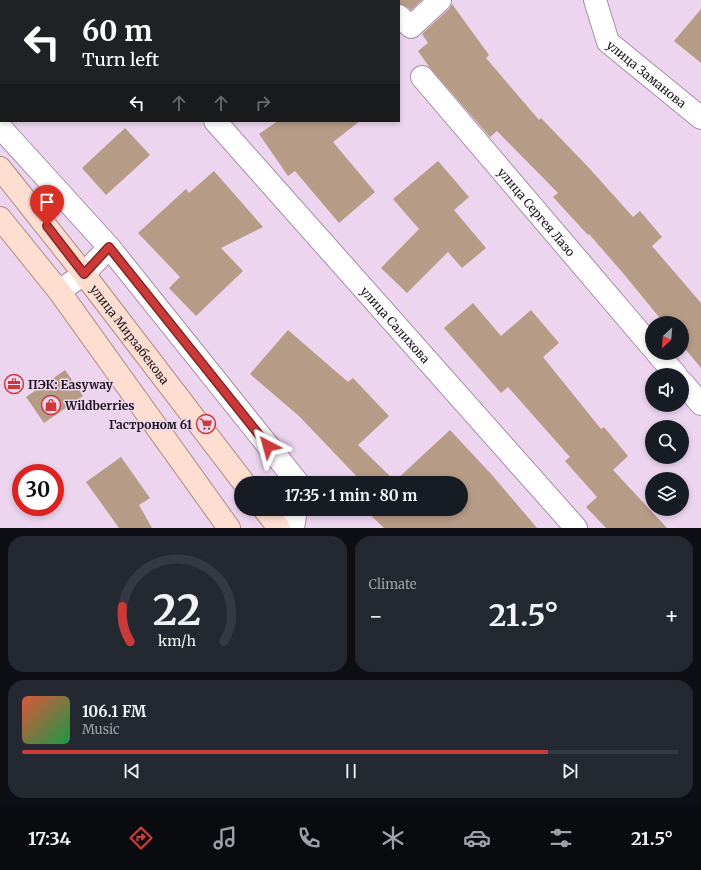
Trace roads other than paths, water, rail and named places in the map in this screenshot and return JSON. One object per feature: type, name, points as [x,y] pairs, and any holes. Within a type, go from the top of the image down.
[{"type":"main road","name":"улица Мирзабекова","points":[[0,168],[84,274],[239,476]]},
{"type":"main road","points":[[0,218],[58,291],[229,528]]},
{"type":"main road","points":[[270,516],[279,528]]},
{"type":"street","points":[[400,17],[411,27],[440,0]]},
{"type":"street","name":"улица Заманова","points":[[595,0],[608,42],[701,118]]},
{"type":"street","name":"улица Сергея Лазо","points":[[422,77],[645,339]]},
{"type":"street","name":"улица Салихова","points":[[217,122],[576,528]]},
{"type":"street","points":[[0,127],[109,247],[292,476]]},
{"type":"street","points":[[58,291],[84,274],[109,247]]},
{"type":"street","points":[[663,360],[670,368]]},
{"type":"street","points":[[689,390],[701,404]]},
{"type":"street","points":[[293,528],[295,516]]},
{"type":"place","name":"ПЭК: Easyway","points":[[14,384]]},
{"type":"place","name":"Wildberries","points":[[51,405]]},
{"type":"place","name":"Гастроном 61","points":[[206,424]]}]
